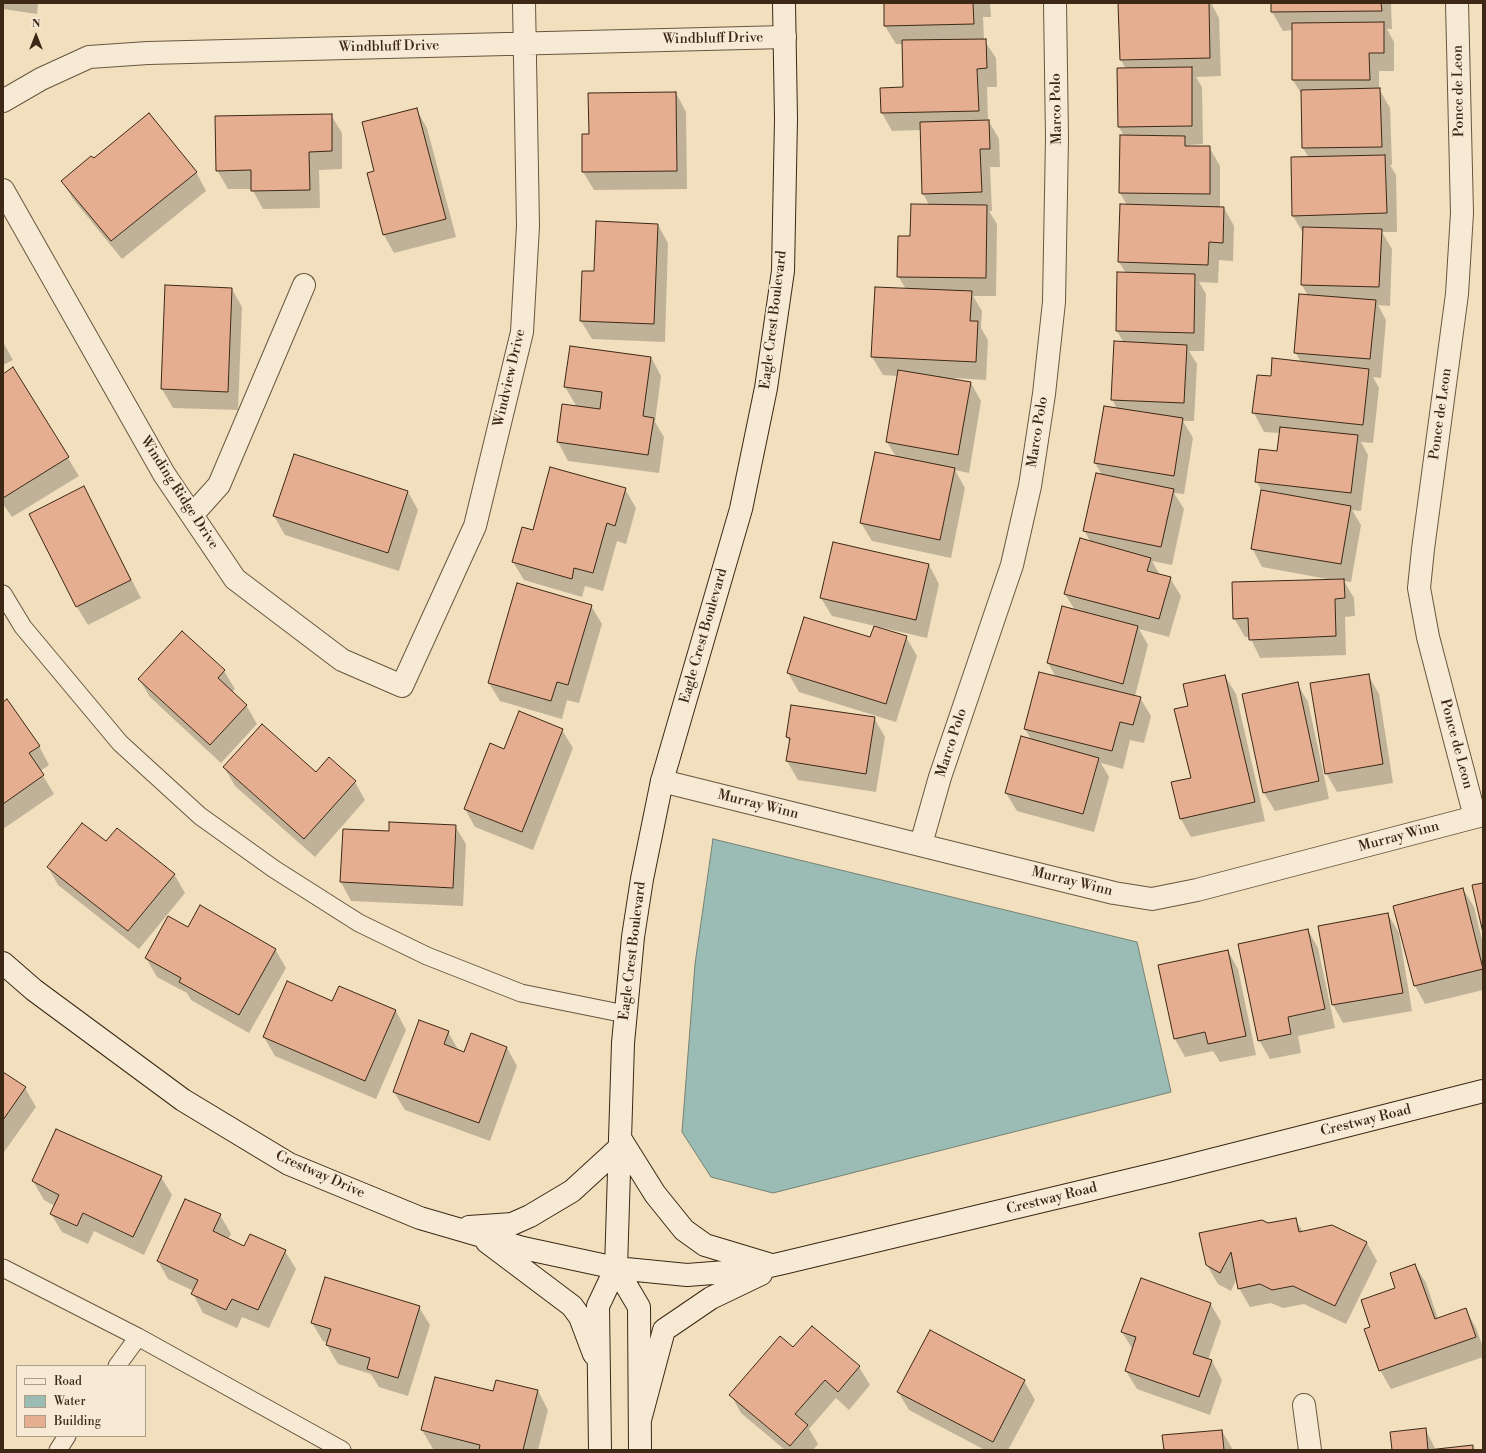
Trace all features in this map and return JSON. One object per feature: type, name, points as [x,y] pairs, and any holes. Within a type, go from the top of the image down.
[{"type":"street","name":"Windview Drive","points":[[402,686],[475,526],[522,332],[528,226],[524,3]]},
{"type":"street","name":"Eagle Crest Boulevard","points":[[600,1450],[598,1306],[616,1268],[625,1014],[633,937],[642,879],[662,782],[741,509],[766,388],[783,271],[786,119],[784,3]]},
{"type":"street","name":"Marco Polo","points":[[921,844],[940,777],[1012,565],[1030,486],[1044,394],[1054,302],[1057,138],[1055,3]]},
{"type":"street","name":"Ponce de Leon","points":[[1457,3],[1462,213],[1457,294],[1419,588],[1428,637],[1479,816]]},
{"type":"street","name":"Windbluff Drive","points":[[3,101],[40,79],[89,58],[148,53],[785,37]]},
{"type":"street","name":"Winding Ridge Drive","points":[[3,190],[164,474],[235,579],[342,660],[402,686]]},
{"type":"street","points":[[192,515],[219,485],[304,285]]},
{"type":"street","name":"Murray Winn","points":[[662,782],[921,844],[1114,893],[1152,899],[1197,890],[1479,816]]},
{"type":"street","name":"Crestway Drive","points":[[3,963],[34,990],[183,1100],[289,1164],[420,1218],[523,1248],[616,1268]]},
{"type":"street","name":"Crestway Road","points":[[616,1268],[687,1275],[752,1270],[1160,1173],[1483,1091]]},
{"type":"street","points":[[453,1228],[512,1224],[530,1216],[572,1191],[620,1142],[655,1194],[684,1230],[706,1245],[777,1264]]},
{"type":"street","points":[[478,1235],[572,1306],[580,1317],[599,1367]]},
{"type":"street","points":[[640,1420],[664,1330],[712,1298],[777,1264]]},
{"type":"street","points":[[616,1268],[639,1308],[640,1450]]},
{"type":"street","points":[[1304,1404],[1310,1450]]},
{"type":"lane","points":[[3,594],[23,627],[120,743],[200,816],[274,869],[359,923],[427,956],[521,993],[625,1014]]},
{"type":"lane","points":[[3,1268],[138,1337],[342,1450]]},
{"type":"lane","points":[[118,1365],[138,1337]]},
{"type":"lane","points":[[58,1450],[67,1437]]},
{"type":"water","points":[[713,839],[1137,942],[1171,1092],[773,1193],[711,1177],[682,1132],[695,964]]},
{"type":"building","points":[[884,3],[973,3],[974,24],[884,26]]},
{"type":"building","points":[[1118,3],[1209,3],[1210,58],[1120,60]]},
{"type":"building","points":[[1271,3],[1381,3],[1382,11],[1271,12]]},
{"type":"building","points":[[1384,22],[1384,53],[1369,53],[1370,80],[1292,80],[1292,23]]},
{"type":"building","points":[[986,39],[987,68],[977,69],[979,111],[881,113],[880,88],[903,87],[902,40]]},
{"type":"building","points":[[1192,67],[1192,126],[1118,127],[1117,68]]},
{"type":"building","points":[[1380,88],[1382,147],[1302,148],[1301,90]]},
{"type":"building","points":[[676,92],[677,171],[582,172],[582,134],[589,134],[588,93]]},
{"type":"building","points":[[417,108],[446,219],[383,235],[367,173],[374,171],[362,122]]},
{"type":"building","points":[[149,113],[197,172],[111,241],[61,181],[91,156],[94,158]]},
{"type":"building","points":[[332,114],[332,151],[309,152],[310,190],[251,191],[251,170],[216,171],[215,116]]},
{"type":"building","points":[[989,120],[990,149],[980,149],[982,192],[922,194],[920,122]]},
{"type":"building","points":[[1120,135],[1185,136],[1185,146],[1210,146],[1210,194],[1119,193]]},
{"type":"building","points":[[1385,155],[1387,213],[1292,216],[1291,157]]},
{"type":"building","points":[[911,204],[987,205],[986,278],[897,277],[898,236],[910,236]]},
{"type":"building","points":[[1120,204],[1224,207],[1223,243],[1209,242],[1208,265],[1118,262]]},
{"type":"building","points":[[596,221],[658,224],[654,324],[580,321],[582,271],[594,271]]},
{"type":"building","points":[[1303,227],[1382,229],[1379,287],[1301,285]]},
{"type":"building","points":[[1117,272],[1195,274],[1194,333],[1116,331]]},
{"type":"building","points":[[165,285],[232,288],[228,392],[161,389]]},
{"type":"building","points":[[875,287],[972,291],[970,321],[978,321],[976,362],[871,357]]},
{"type":"building","points":[[1299,294],[1376,300],[1370,359],[1294,353]]},
{"type":"building","points":[[1114,341],[1187,345],[1184,403],[1111,400]]},
{"type":"building","points":[[570,346],[651,357],[643,416],[654,418],[648,455],[557,442],[562,404],[600,409],[602,392],[564,387]]},
{"type":"building","points":[[1272,358],[1369,369],[1363,425],[1252,413],[1257,375],[1271,376]]},
{"type":"building","points":[[13,367],[69,457],[3,498],[3,374]]},
{"type":"building","points":[[898,370],[971,382],[958,455],[886,442]]},
{"type":"building","points":[[1104,406],[1183,418],[1174,476],[1094,463]]},
{"type":"building","points":[[1280,427],[1358,435],[1351,493],[1255,482],[1259,449],[1277,451]]},
{"type":"building","points":[[875,452],[955,468],[940,540],[860,523]]},
{"type":"building","points":[[294,454],[408,491],[388,553],[273,516]]},
{"type":"building","points":[[550,467],[626,488],[615,526],[607,523],[593,573],[574,568],[572,579],[512,562],[522,527],[533,530]]},
{"type":"building","points":[[1096,473],[1174,489],[1161,547],[1083,531]]},
{"type":"building","points":[[84,486],[131,580],[76,607],[29,514]]},
{"type":"building","points":[[1261,490],[1351,506],[1341,564],[1251,549]]},
{"type":"building","points":[[1080,538],[1151,558],[1147,571],[1171,577],[1159,619],[1064,594]]},
{"type":"building","points":[[833,542],[929,564],[916,620],[820,598]]},
{"type":"building","points":[[1344,579],[1345,598],[1335,599],[1336,636],[1249,640],[1248,618],[1233,619],[1232,582]]},
{"type":"building","points":[[517,583],[592,605],[568,685],[557,682],[551,701],[488,683]]},
{"type":"building","points":[[1062,606],[1138,626],[1123,684],[1047,663]]},
{"type":"building","points":[[804,617],[870,637],[874,626],[907,636],[886,704],[787,673]]},
{"type":"building","points":[[182,631],[225,670],[218,678],[247,705],[210,745],[138,679]]},
{"type":"building","points":[[1039,672],[1141,697],[1133,725],[1120,722],[1112,751],[1024,729]]},
{"type":"building","points":[[1369,674],[1383,764],[1325,774],[1310,683]]},
{"type":"building","points":[[1225,675],[1255,802],[1180,819],[1171,782],[1191,778],[1174,709],[1188,706],[1183,684]]},
{"type":"building","points":[[1298,682],[1319,781],[1263,793],[1242,694]]},
{"type":"building","points":[[7,699],[40,746],[29,753],[44,775],[3,804],[3,702]]},
{"type":"building","points":[[791,705],[875,717],[866,774],[786,761],[790,738],[786,737]]},
{"type":"building","points":[[519,711],[563,729],[522,832],[464,809],[490,743],[504,749]]},
{"type":"building","points":[[262,724],[316,772],[329,757],[356,781],[304,839],[223,767]]},
{"type":"building","points":[[1021,736],[1099,758],[1083,814],[1005,793]]},
{"type":"building","points":[[389,822],[456,825],[453,888],[340,882],[343,829],[389,831]]},
{"type":"building","points":[[82,823],[106,841],[117,828],[175,874],[128,931],[47,867]]},
{"type":"building","points":[[1483,883],[1483,933],[1472,885]]},
{"type":"building","points":[[1463,888],[1483,969],[1414,986],[1393,906]]},
{"type":"building","points":[[200,905],[276,949],[239,1015],[179,982],[181,978],[145,958],[168,916],[188,927]]},
{"type":"building","points":[[1388,913],[1403,993],[1332,1005],[1318,926]]},
{"type":"building","points":[[1308,929],[1325,1009],[1288,1017],[1291,1034],[1258,1041],[1238,944]]},
{"type":"building","points":[[1228,950],[1246,1036],[1208,1044],[1205,1032],[1174,1039],[1158,965]]},
{"type":"building","points":[[287,981],[332,1001],[339,986],[396,1010],[365,1081],[263,1037]]},
{"type":"building","points":[[419,1020],[449,1031],[444,1044],[464,1052],[471,1033],[507,1047],[479,1123],[393,1092]]},
{"type":"building","points":[[3,1072],[26,1087],[3,1120]]},
{"type":"building","points":[[56,1129],[162,1176],[133,1237],[83,1213],[77,1226],[50,1214],[59,1195],[32,1181]]},
{"type":"building","points":[[185,1199],[221,1214],[213,1231],[244,1246],[250,1234],[286,1250],[258,1310],[232,1299],[226,1310],[191,1294],[198,1280],[157,1261]]},
{"type":"building","points":[[1296,1218],[1299,1232],[1332,1225],[1367,1242],[1335,1306],[1293,1286],[1272,1290],[1260,1284],[1238,1289],[1231,1252],[1220,1273],[1206,1265],[1199,1233],[1262,1220],[1268,1223]]},
{"type":"building","points":[[1415,1264],[1435,1319],[1466,1308],[1476,1337],[1379,1371],[1364,1329],[1370,1327],[1361,1300],[1395,1288],[1390,1273]]},
{"type":"building","points":[[325,1277],[420,1306],[398,1378],[367,1369],[370,1358],[326,1345],[331,1329],[311,1323]]},
{"type":"building","points":[[1141,1278],[1211,1303],[1193,1354],[1212,1360],[1199,1397],[1125,1371],[1136,1337],[1121,1332]]},
{"type":"building","points":[[812,1326],[860,1366],[838,1392],[825,1380],[795,1414],[808,1425],[790,1446],[729,1395],[780,1336],[793,1347]]},
{"type":"building","points":[[930,1330],[1025,1380],[993,1442],[897,1392]]},
{"type":"building","points":[[435,1377],[493,1391],[496,1380],[538,1390],[523,1450],[479,1450],[480,1445],[421,1430]]},
{"type":"building","points":[[1426,1428],[1428,1450],[1392,1450],[1390,1432]]},
{"type":"building","points":[[1222,1430],[1224,1450],[1164,1450],[1162,1435]]},
{"type":"building","points":[[1473,1445],[1473,1450],[1428,1450]]}]
